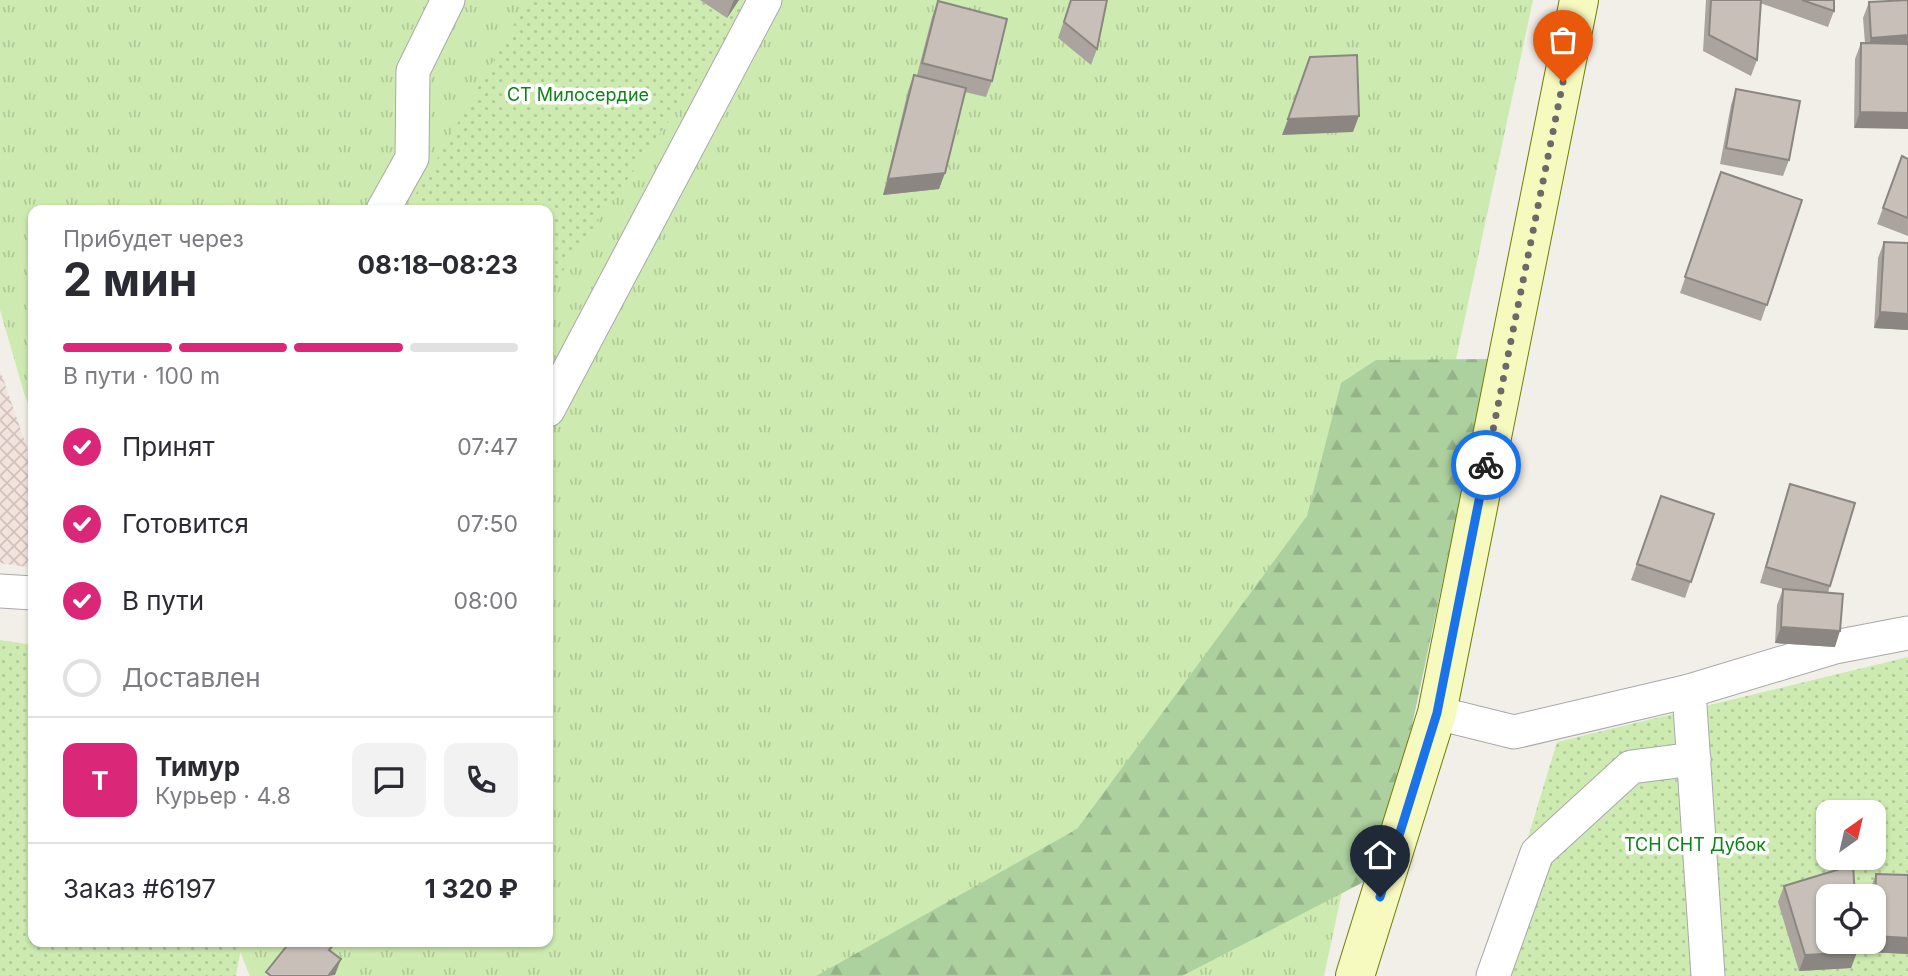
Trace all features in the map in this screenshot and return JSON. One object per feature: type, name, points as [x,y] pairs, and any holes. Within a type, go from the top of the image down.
[{"type":"main road","points":[[1355,976],[1437,713],[1580,0]]},
{"type":"street","points":[[386,205],[412,158],[413,71],[448,0]]},
{"type":"street","points":[[553,401],[765,0]]},
{"type":"street","points":[[0,591],[28,593]]},
{"type":"street","points":[[1437,713],[1514,732],[1689,691],[1835,647],[1908,633]]},
{"type":"street","points":[[1689,691],[1709,976]]},
{"type":"street","points":[[1493,976],[1536,853],[1631,767],[1694,760]]},
{"type":"shaded area","points":[[0,370],[28,451],[28,567],[0,563]]},
{"type":"green space","points":[[0,0],[1533,0],[1324,976],[250,976],[238,947],[553,947],[553,205],[28,205],[28,403],[0,310]]},
{"type":"green space","name":"СТ Милосердие","points":[[528,0],[754,0],[553,285],[553,205],[409,205]]},
{"type":"green space","points":[[1493,359],[1379,874],[1182,976],[816,976],[1077,829],[1307,516],[1341,383],[1376,360]]},
{"type":"green space","points":[[0,640],[28,644],[28,947],[241,947],[236,976],[0,976]]},
{"type":"green space","name":"ТСН СНТ Дубок","points":[[1908,657],[1908,976],[1486,976],[1557,742]]},
{"type":"building","points":[[1071,0],[1107,0],[1097,49],[1064,22]]},
{"type":"building","points":[[1711,0],[1761,0],[1757,60],[1709,35]]},
{"type":"building","points":[[1802,0],[1834,0],[1834,11]]},
{"type":"building","points":[[1908,0],[1908,35],[1871,38],[1869,2]]},
{"type":"building","points":[[938,1],[1007,19],[992,81],[922,63]]},
{"type":"building","points":[[1861,43],[1908,44],[1908,113],[1860,112]]},
{"type":"building","points":[[1357,55],[1359,116],[1288,119],[1310,57]]},
{"type":"building","points":[[914,75],[966,88],[945,173],[888,179]]},
{"type":"building","points":[[1736,89],[1800,101],[1789,160],[1726,148]]},
{"type":"building","points":[[1902,156],[1908,159],[1908,218],[1883,208]]},
{"type":"building","points":[[1721,172],[1802,200],[1767,305],[1685,277]]},
{"type":"building","points":[[1884,242],[1908,243],[1908,314],[1880,312]]},
{"type":"building","points":[[1790,484],[1855,503],[1830,586],[1766,567]]},
{"type":"building","points":[[1661,496],[1714,514],[1691,582],[1637,564]]},
{"type":"building","points":[[1783,589],[1843,594],[1840,631],[1781,627]]},
{"type":"building","points":[[1837,870],[1853,870],[1854,884],[1816,884],[1816,954],[1822,954],[1805,955],[1784,886]]},
{"type":"building","points":[[1876,874],[1908,875],[1908,938],[1886,937],[1886,884],[1876,884]]},
{"type":"building","points":[[286,947],[332,947],[329,950],[341,959],[328,976],[271,976],[266,972]]},
{"type":"way so far","points":[[1486,465],[1563,82]]},
{"type":"route","points":[[1380,897],[1437,713],[1486,465]]}]
